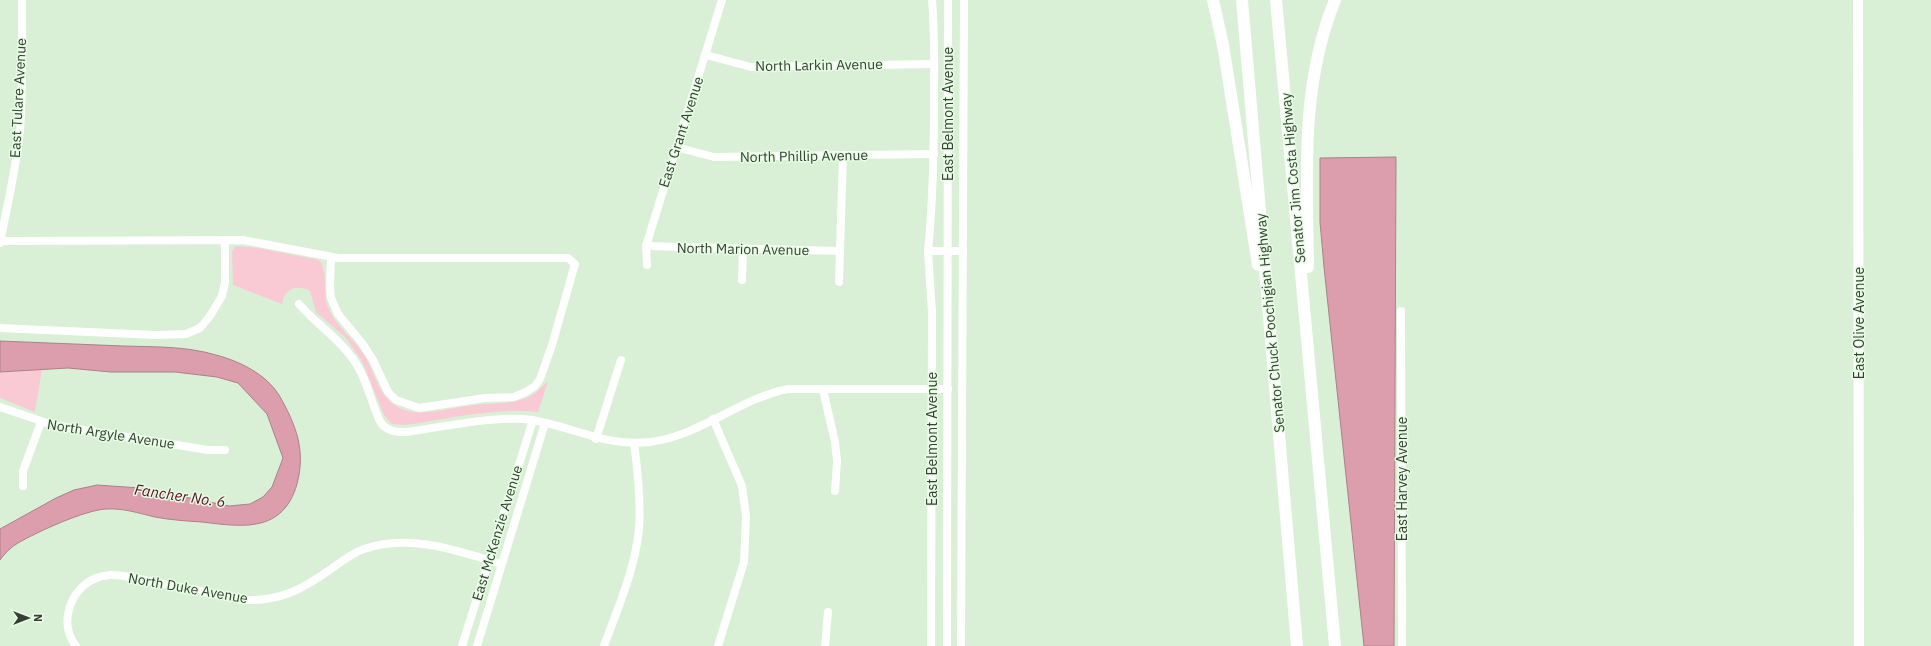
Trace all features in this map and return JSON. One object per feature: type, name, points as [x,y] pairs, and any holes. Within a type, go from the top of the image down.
[{"type":"highway","points":[[1213,0],[1223,45],[1273,362]]},
{"type":"highway","name":"Senator Chuck Poochigian Highway","points":[[1242,0],[1297,646]]},
{"type":"highway","name":"Senator Jim Costa Highway","points":[[1276,0],[1308,356]]},
{"type":"highway","points":[[1335,0],[1318,50],[1308,113],[1308,356],[1335,646]]},
{"type":"main road","name":"East Olive Avenue","points":[[1858,0],[1859,646]]},
{"type":"street","name":"East Tulare Avenue","points":[[0,242],[20,132],[22,0]]},
{"type":"street","name":"East Grant Avenue","points":[[647,265],[646,246],[722,0]]},
{"type":"street","name":"East Belmont Avenue","points":[[931,646],[932,312],[928,251],[933,202],[934,154],[932,0]]},
{"type":"street","name":"East Belmont Avenue","points":[[947,646],[948,0]]},
{"type":"street","name":"East Belmont Avenue","points":[[961,646],[964,0]]},
{"type":"street","name":"North Larkin Avenue","points":[[706,55],[750,67],[934,64]]},
{"type":"street","name":"North Phillip Avenue","points":[[676,147],[714,157],[934,154]]},
{"type":"street","points":[[839,282],[843,155]]},
{"type":"street","points":[[0,242],[225,240],[258,242],[331,258],[568,258],[575,264],[552,345],[540,379],[534,386],[526,392],[514,396],[485,398],[419,408],[396,400],[388,392],[362,343],[338,314],[331,298],[331,258]]},
{"type":"street","points":[[0,328],[186,334],[200,328],[210,316],[222,296],[225,282],[225,240]]},
{"type":"street","name":"North Marion Avenue","points":[[646,246],[840,251]]},
{"type":"street","points":[[742,280],[743,249]]},
{"type":"street","points":[[928,251],[963,251]]},
{"type":"street","points":[[299,304],[314,320],[323,326],[343,346],[361,374],[378,418],[390,431],[406,432],[493,420],[519,419],[533,420],[596,438],[634,443],[668,438],[777,391],[788,389],[948,389]]},
{"type":"street","name":"East Harvey Avenue","points":[[1401,311],[1402,646]]},
{"type":"street","points":[[596,438],[621,360]]},
{"type":"street","points":[[823,390],[835,442],[835,491]]},
{"type":"street","name":"North Argyle Avenue","points":[[0,408],[41,422],[208,450],[225,450]]},
{"type":"street","points":[[713,419],[742,486],[746,517],[744,562],[718,646]]},
{"type":"street","name":"East McKenzie Avenue","points":[[462,646],[533,420]]},
{"type":"street","points":[[23,486],[23,471],[41,422]]},
{"type":"street","name":"East McKenzie Avenue","points":[[477,646],[545,423]]},
{"type":"street","points":[[604,646],[629,576],[639,530],[640,507],[634,443]]},
{"type":"street","name":"North Duke Avenue","points":[[76,646],[68,633],[67,621],[69,609],[78,591],[87,582],[97,577],[108,575],[124,576],[244,600],[261,600],[278,598],[294,592],[312,582],[349,556],[364,549],[382,544],[420,544],[438,546],[501,564]]},
{"type":"street","points":[[825,646],[828,612]]},
{"type":"shaded area","points":[[1396,157],[1394,646],[1364,646],[1324,267],[1320,222],[1320,158]]},
{"type":"shaded area","points":[[236,246],[258,248],[319,260],[324,270],[326,301],[334,319],[358,346],[370,366],[381,390],[389,400],[398,407],[408,411],[431,412],[473,405],[512,402],[529,397],[538,391],[548,381],[538,412],[488,412],[405,425],[392,424],[384,415],[362,361],[345,337],[316,312],[310,291],[300,288],[292,289],[286,294],[282,304],[233,285],[232,251]]},
{"type":"shaded area","points":[[0,341],[182,348],[205,352],[225,358],[251,369],[274,387],[295,427],[300,449],[300,472],[291,500],[282,511],[272,519],[246,525],[167,519],[118,509],[97,510],[61,522],[26,538],[11,548],[0,560],[0,529],[56,498],[74,490],[97,485],[140,488],[229,506],[250,504],[263,497],[272,487],[283,458],[267,414],[238,383],[217,377],[175,372],[111,372],[68,368],[0,372]]},
{"type":"shaded area","points":[[42,369],[35,412],[0,398],[0,372]]},
{"type":"water label","name":"Fancher No. 6","points":[[180,496]]}]
